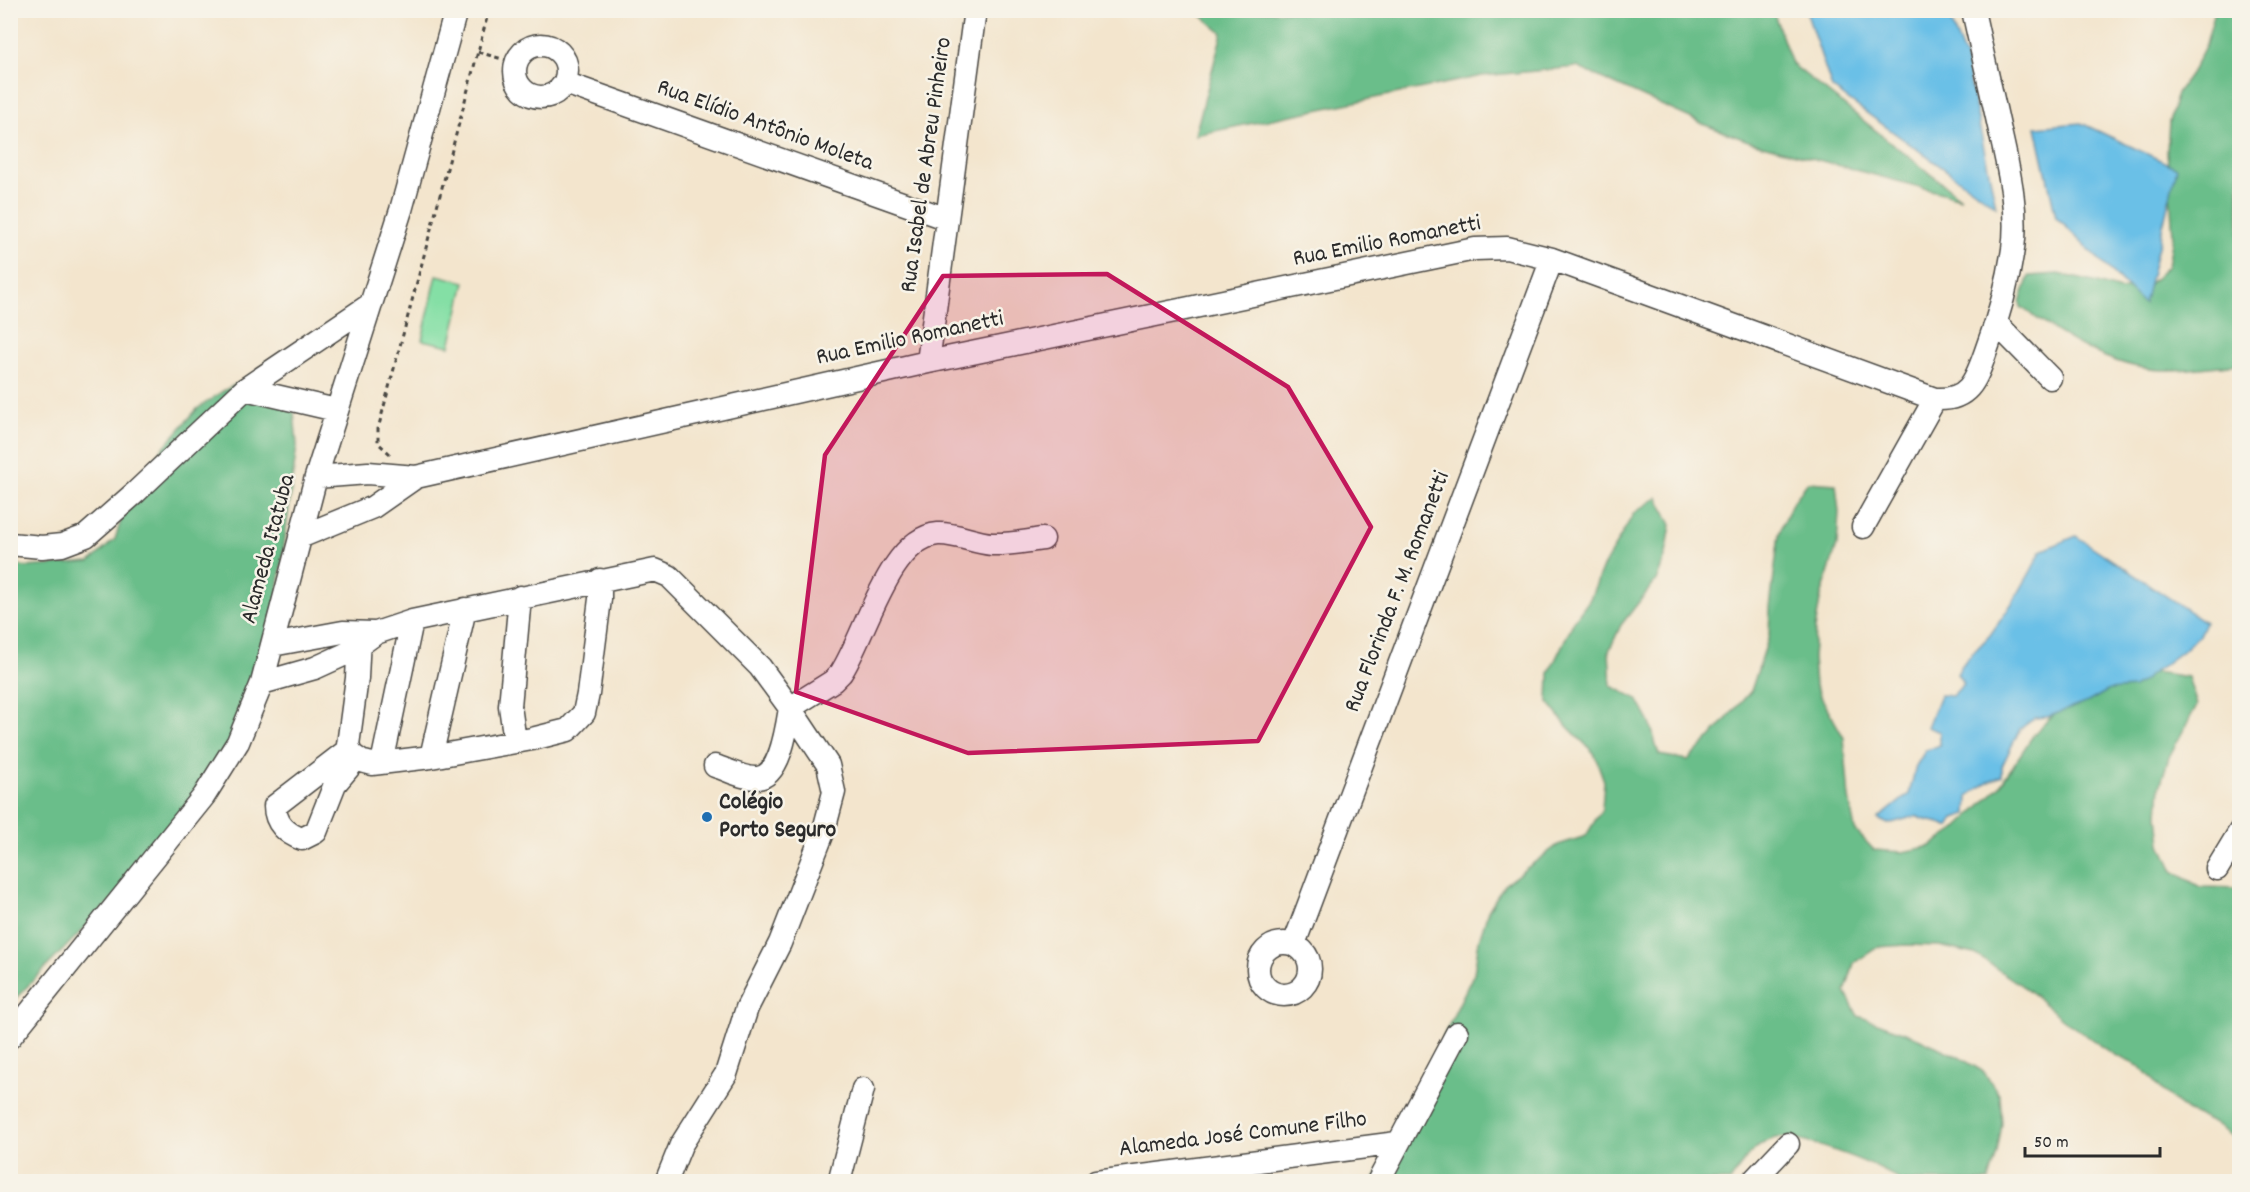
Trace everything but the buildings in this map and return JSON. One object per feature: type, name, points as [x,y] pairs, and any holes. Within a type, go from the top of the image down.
[{"type":"street","name":"Alameda Itatuba","points":[[10,1036],[204,796],[238,742],[262,683],[316,477],[401,210],[456,10]]},
{"type":"street","name":"Rua Isabel de Abreu Pinheiro","points":[[928,362],[975,10]]},
{"type":"street","points":[[1863,527],[1935,399],[1947,399],[1959,395],[1968,390],[1976,380],[1996,323],[2013,249],[2014,218],[2011,178],[1973,10]]},
{"type":"street","points":[[534,46],[552,47],[564,58],[567,66],[565,83],[552,95],[535,97],[521,88],[515,72],[516,63],[520,55],[534,46]]},
{"type":"street","name":"Rua Elídio Antônio Moleta","points":[[565,83],[947,219]]},
{"type":"street","name":"Rua Emilio Romanetti","points":[[316,477],[368,473],[416,477],[928,362],[1475,249],[1507,248],[1552,259],[1935,399]]},
{"type":"street","name":"Rua Florinda F. M. Romanetti","points":[[1294,945],[1552,259]]},
{"type":"street","points":[[10,544],[42,547],[62,545],[86,536],[245,389],[371,304]]},
{"type":"street","points":[[1996,323],[2050,378]]},
{"type":"street","points":[[245,389],[336,410]]},
{"type":"street","name":"Rua Emilio Romanetti","points":[[300,537],[373,507],[416,477]]},
{"type":"street","points":[[789,708],[833,681],[841,673],[889,576],[901,555],[913,543],[934,535],[947,534],[991,544],[1043,539]]},
{"type":"street","points":[[262,683],[315,668],[364,637],[412,621],[648,570],[662,572],[669,576],[760,667],[782,695],[828,765],[834,792],[824,830],[780,942],[747,1008],[726,1074],[681,1145],[666,1182]]},
{"type":"street","points":[[364,637],[348,745],[353,754],[372,765],[431,757],[568,730],[584,712],[593,662],[600,580]]},
{"type":"street","points":[[515,741],[510,706],[520,597]]},
{"type":"street","points":[[431,757],[465,609]]},
{"type":"street","points":[[382,763],[412,621]]},
{"type":"street","points":[[272,645],[343,632],[364,637]]},
{"type":"street","points":[[716,766],[748,777],[761,778],[769,774],[787,732],[789,708]]},
{"type":"street","points":[[2217,869],[2240,831]]},
{"type":"street","points":[[1378,1182],[1457,1033]]},
{"type":"street","points":[[838,1182],[863,1089]]},
{"type":"street","name":"Alameda José Comune Filho","points":[[1096,1182],[1397,1143]]},
{"type":"street","points":[[1752,1182],[1788,1144]]},
{"type":"path","points":[[393,456],[378,443],[378,429],[489,10]]},
{"type":"path","points":[[478,52],[516,63]]},
{"type":"highlighted area","points":[[1107,274],[1288,387],[1371,527],[1258,741],[968,753],[796,692],[825,455],[943,276]]},
{"type":"green space","points":[[1196,11],[1773,11],[1792,64],[1961,198],[1751,142],[1708,126],[1577,67],[1482,76],[1195,135],[1222,33]]},
{"type":"green space","points":[[2215,11],[2239,11],[2239,364],[2162,370],[2124,364],[2070,340],[2021,307],[2020,302],[2029,276],[2058,274],[2120,290],[2148,285],[2168,266],[2173,236],[2167,151],[2169,122],[2177,93],[2193,70],[2206,44]]},
{"type":"green space","points":[[437,275],[465,282],[450,346],[422,340]]},
{"type":"green space","points":[[248,378],[276,387],[294,412],[297,445],[266,684],[215,795],[11,1003],[10,563],[26,567],[90,562],[115,539],[124,511],[138,483],[157,455],[197,409],[223,391]]},
{"type":"green space","points":[[1808,482],[1836,484],[1839,512],[1837,545],[1820,600],[1815,629],[1813,658],[1815,686],[1844,738],[1849,798],[1855,830],[1874,850],[1903,852],[1931,846],[1955,830],[1999,787],[2034,734],[2061,707],[2155,672],[2188,677],[2197,705],[2169,757],[2160,786],[2158,815],[2161,844],[2173,871],[2200,887],[2239,888],[2239,1141],[2213,1123],[2187,1111],[2165,1094],[2141,1067],[2115,1055],[2062,1019],[2028,990],[1975,954],[1939,946],[1906,945],[1878,947],[1854,963],[1845,992],[1858,1016],[1916,1037],[1957,1056],[1984,1072],[2000,1096],[2002,1124],[1989,1181],[1900,1181],[1840,1152],[1801,1141],[1776,1138],[1761,1145],[1749,1155],[1730,1181],[1373,1182],[1474,973],[1479,940],[1488,911],[1504,885],[1558,845],[1586,836],[1602,809],[1604,781],[1594,753],[1567,726],[1548,702],[1549,673],[1574,621],[1590,599],[1602,569],[1634,513],[1658,497],[1671,525],[1666,554],[1657,579],[1621,625],[1609,651],[1611,686],[1637,699],[1650,723],[1659,755],[1688,760],[1751,691],[1769,636],[1770,607],[1779,534],[1791,505]]},
{"type":"water","points":[[1806,11],[1946,11],[1965,57],[1996,206],[1832,88]]},
{"type":"water","points":[[2081,123],[2177,168],[2144,304],[2056,217],[2036,127]]},
{"type":"water","points":[[2076,536],[2205,622],[2199,635],[2181,652],[2133,688],[2109,690],[2088,702],[2047,717],[2035,718],[2020,729],[2002,766],[2002,776],[1988,782],[1968,796],[1967,814],[1954,818],[1949,827],[1916,816],[1888,824],[1878,819],[1909,794],[1916,766],[1925,751],[1940,745],[1940,732],[1927,727],[1940,695],[1952,696],[1964,684],[1957,674],[1968,657],[1990,635],[2004,615],[2041,551]]},
{"type":"place","name":"Colégio Porto Seguro","points":[[707,817]]}]
